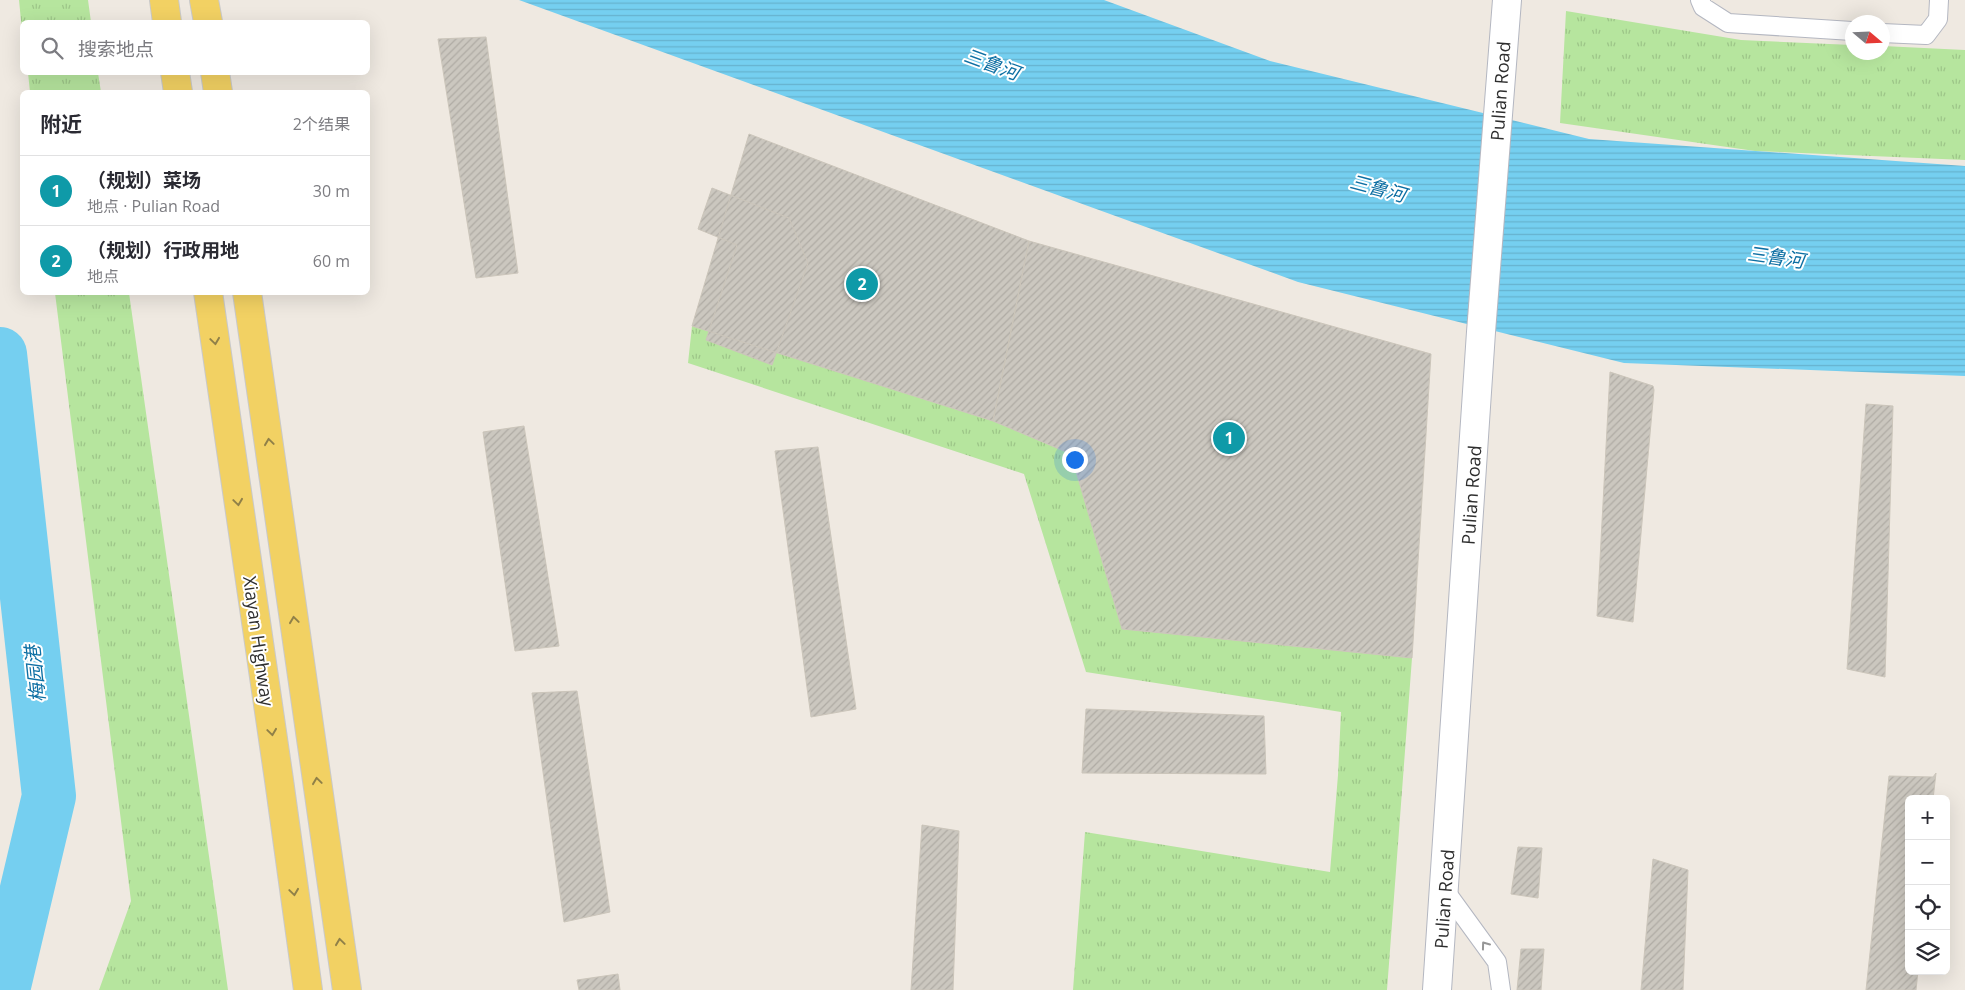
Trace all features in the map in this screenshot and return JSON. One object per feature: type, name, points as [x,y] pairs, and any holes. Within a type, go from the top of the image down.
[{"type":"main road","points":[[164,0],[167,20]]},
{"type":"main road","points":[[204,0],[208,20]]},
{"type":"main road","points":[[175,75],[178,90]]},
{"type":"main road","points":[[215,75],[218,90]]},
{"type":"main road","name":"Xiayan Highway","points":[[208,295],[278,770],[308,990]]},
{"type":"main road","points":[[247,295],[347,990]]},
{"type":"street","name":"Pulian Road","points":[[1437,990],[1481,332],[1507,0]]},
{"type":"lane","points":[[1700,0],[1703,7],[1728,23],[1845,31]]},
{"type":"lane","points":[[1890,33],[1926,35],[1938,19],[1939,0]]},
{"type":"lane","points":[[1444,889],[1497,962],[1501,990]]},
{"type":"green space","points":[[19,0],[88,0],[91,20],[21,20]]},
{"type":"green space","points":[[1566,11],[1741,40],[1845,45],[1845,60],[1890,60],[1890,46],[1965,50],[1965,160],[1755,151],[1560,123]]},
{"type":"green space","points":[[28,75],[98,75],[101,90],[30,90]]},
{"type":"green space","points":[[55,295],[129,295],[228,990],[99,990],[131,901]]},
{"type":"green space","points":[[692,326],[993,421],[1071,454],[1122,629],[1412,658],[1387,990],[1073,990],[1085,832],[1330,872],[1341,712],[1086,672],[1024,474],[688,363]]},
{"type":"water","name":"三鲁河","points":[[519,0],[1104,0],[1270,61],[1589,139],[1965,166],[1965,376],[1624,363],[1298,282]]},
{"type":"building","points":[[486,37],[518,273],[476,278],[438,39]]},
{"type":"building","points":[[749,134],[1029,241],[993,421],[692,326]]},
{"type":"building","points":[[712,188],[789,218],[808,263],[772,365],[706,340],[737,245],[698,229]]},
{"type":"building","points":[[1029,241],[1431,354],[1412,658],[1122,629],[1071,454],[993,421]]},
{"type":"building","points":[[1610,372],[1653,386],[1654,390],[1633,622],[1597,616]]},
{"type":"building","points":[[1866,404],[1893,406],[1885,677],[1847,669]]},
{"type":"building","points":[[524,426],[559,646],[515,651],[483,432]]},
{"type":"building","points":[[818,447],[856,709],[811,717],[775,451]]},
{"type":"building","points":[[577,691],[610,912],[564,922],[532,693]]},
{"type":"building","points":[[1086,709],[1264,716],[1266,774],[1082,773]]},
{"type":"building","points":[[1936,773],[1933,795],[1905,795],[1905,975],[1918,975],[1916,990],[1866,990],[1889,776],[1933,777]]},
{"type":"building","points":[[922,825],[959,831],[953,990],[911,990]]},
{"type":"building","points":[[1518,847],[1542,848],[1538,898],[1511,894]]},
{"type":"building","points":[[1653,859],[1688,870],[1683,990],[1641,990]]},
{"type":"building","points":[[1521,949],[1544,949],[1541,990],[1517,990]]},
{"type":"building","points":[[618,974],[620,990],[579,990],[577,980]]},
{"type":"waterway","name":"梅园港","points":[[0,354],[49,796],[3,990]]},
{"type":"place","name":"（规划）行政用地","points":[[862,284]]},
{"type":"place","name":"（规划）菜场","points":[[1229,438]]}]
